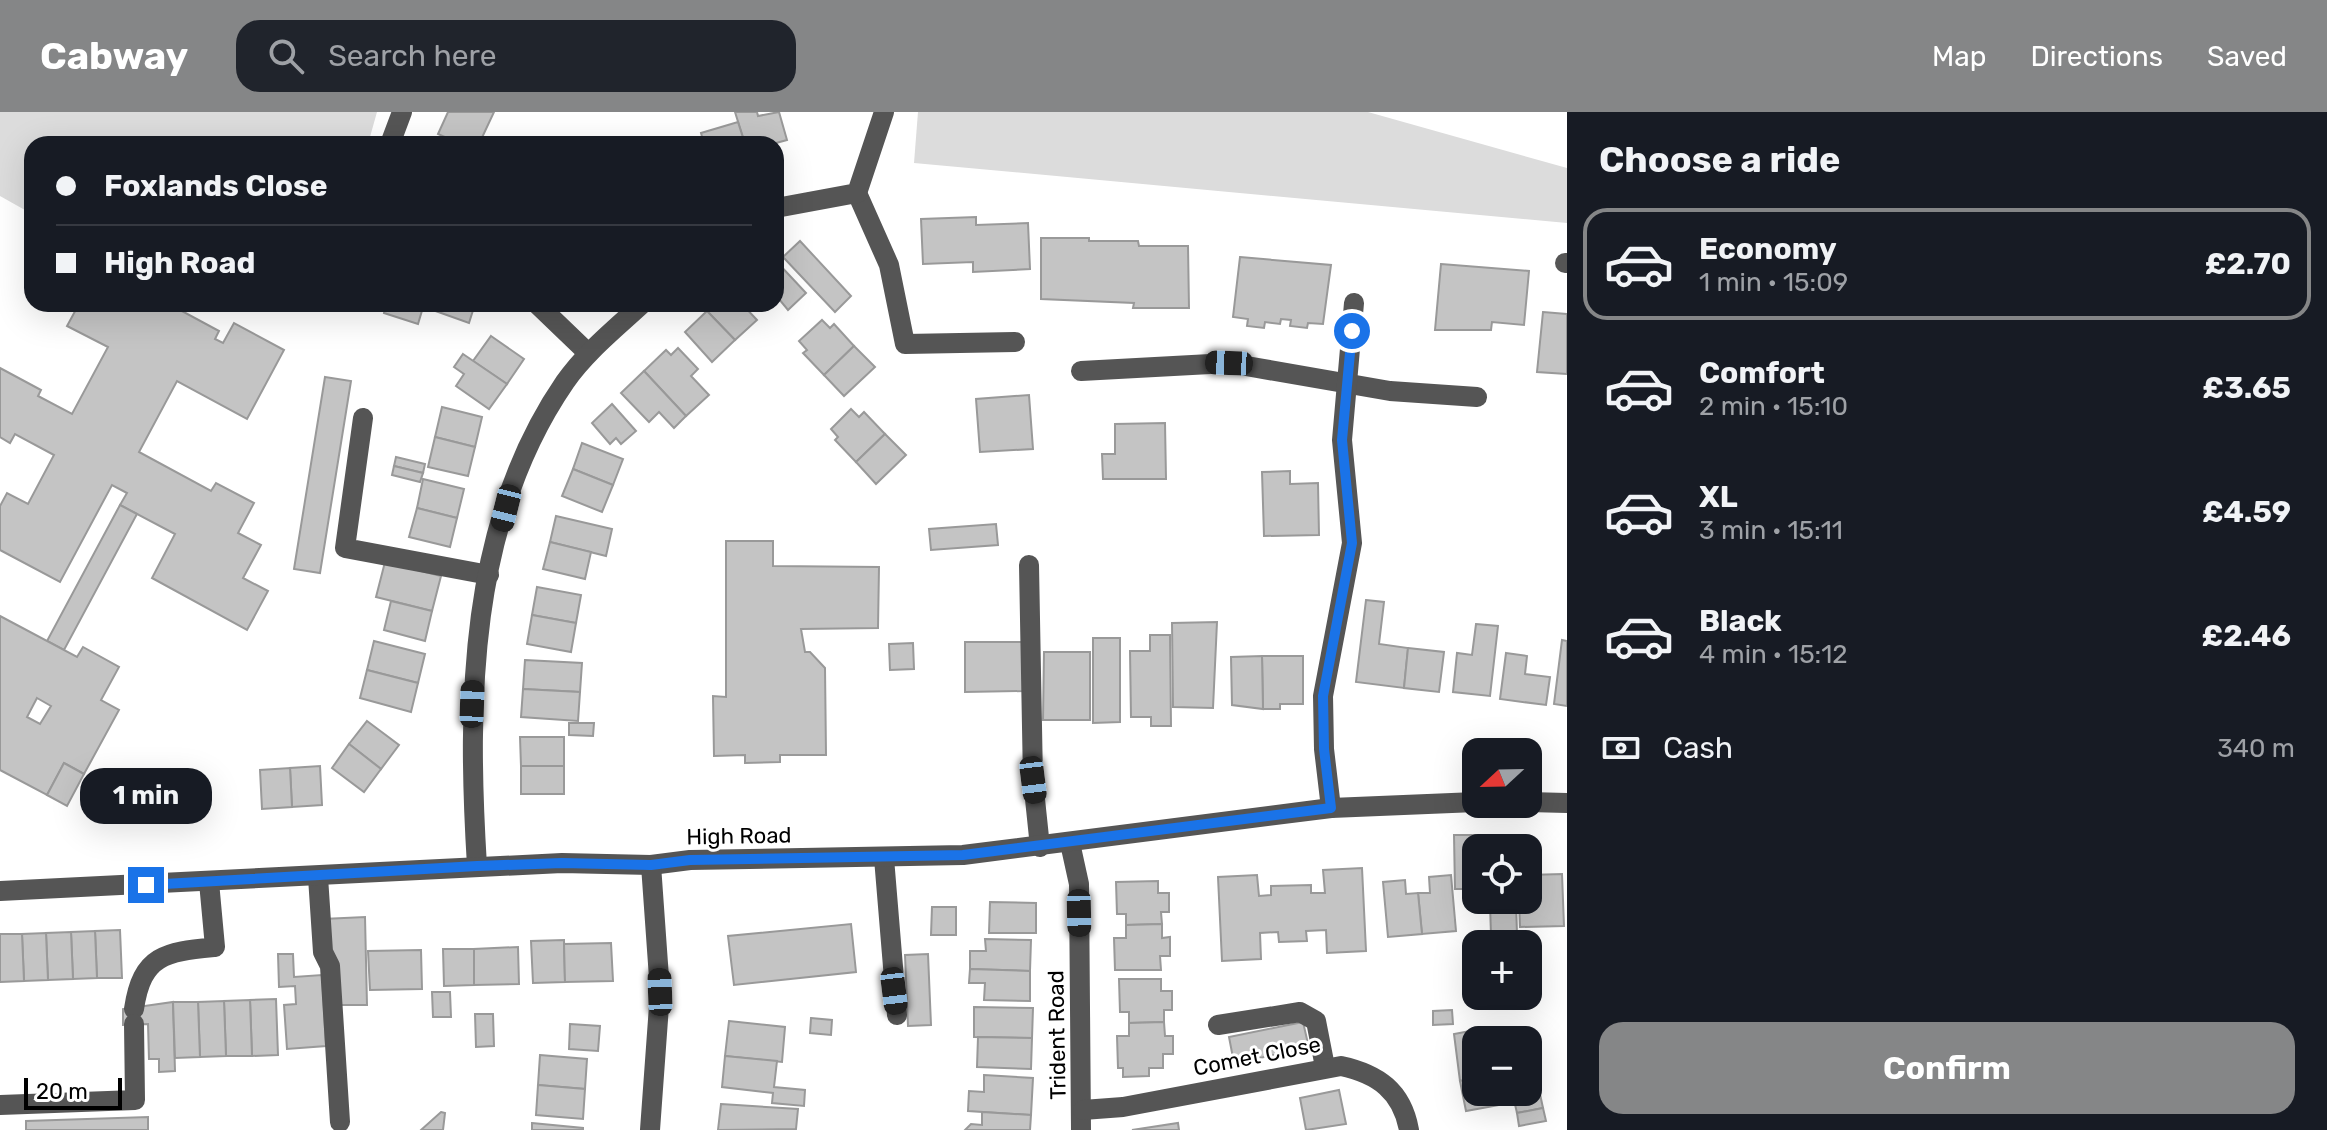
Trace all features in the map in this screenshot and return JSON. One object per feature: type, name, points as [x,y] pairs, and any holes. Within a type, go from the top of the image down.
[{"type":"street","points":[[393,136],[402,112]]},
{"type":"street","points":[[884,112],[857,193],[889,265],[905,344],[1015,342]]},
{"type":"street","points":[[784,207],[857,193]]},
{"type":"street","points":[[1331,808],[1323,706],[1352,543],[1342,440],[1354,303]]},
{"type":"street","points":[[545,312],[588,353]]},
{"type":"street","points":[[477,866],[470,752],[473,680],[478,628],[506,508],[523,458],[549,408],[588,353],[633,312]]},
{"type":"street","points":[[1081,371],[1229,363],[1347,385],[1477,397]]},
{"type":"street","points":[[363,418],[345,548],[489,575]]},
{"type":"street","points":[[1029,565],[1033,780],[1040,847]]},
{"type":"street","points":[[1542,802],[1567,803]]},
{"type":"street","name":"High Road","points":[[0,891],[318,877],[477,866],[562,863],[651,865],[690,860],[963,855],[1331,808],[1462,803]]},
{"type":"street","name":"Trident Road","points":[[1070,843],[1079,884],[1082,1120]]},
{"type":"street","points":[[884,858],[888,941],[897,1015]]},
{"type":"street","points":[[650,1130],[660,992],[651,865]]},
{"type":"street","points":[[318,877],[323,952],[330,966],[340,1122]]},
{"type":"street","points":[[0,1105],[135,1100],[134,1017],[140,980],[157,959],[175,951],[215,947],[209,882]]},
{"type":"street","points":[[1218,1025],[1300,1012],[1316,1021],[1325,1067]]},
{"type":"street","name":"Comet Close","points":[[1082,1120],[1123,1107],[1325,1067],[1359,1070],[1388,1086],[1401,1103],[1409,1130]]},
{"type":"shaded area","points":[[0,112],[377,112],[370,136],[24,136],[24,210],[0,196]]},
{"type":"shaded area","points":[[918,112],[1368,112],[1567,168],[1567,223],[914,163]]},
{"type":"building","points":[[448,112],[494,112],[483,136],[438,134]]},
{"type":"building","points":[[735,112],[757,112],[758,116],[779,112],[787,140],[784,141],[784,136],[742,136]]},
{"type":"building","points":[[738,122],[742,136],[702,136],[701,133]]},
{"type":"building","points":[[976,217],[976,225],[1028,223],[1030,269],[973,272],[973,262],[923,264],[921,219]]},
{"type":"building","points":[[1041,238],[1138,241],[1139,246],[1188,246],[1189,308],[1133,308],[1134,303],[1041,299]]},
{"type":"building","points":[[800,241],[851,296],[835,312],[784,256]]},
{"type":"building","points":[[1240,257],[1331,265],[1323,324],[1308,323],[1307,328],[1290,326],[1291,320],[1281,319],[1280,324],[1265,322],[1264,328],[1247,326],[1248,319],[1233,317]]},
{"type":"building","points":[[1441,264],[1529,271],[1524,325],[1492,322],[1491,330],[1435,330]]},
{"type":"building","points":[[784,270],[806,293],[788,310],[784,305]]},
{"type":"building","points":[[75,312],[184,312],[219,331],[215,339],[223,343],[234,323],[284,350],[247,419],[177,381],[139,452],[211,491],[216,483],[254,503],[238,533],[261,545],[243,578],[268,591],[247,630],[152,578],[175,534],[120,505],[127,493],[112,485],[60,582],[0,550],[0,506],[7,493],[28,504],[54,455],[15,434],[10,443],[0,437],[0,368],[41,390],[38,396],[72,414],[108,347],[67,326]]},
{"type":"building","points":[[384,312],[422,312],[418,324]]},
{"type":"building","points":[[438,312],[472,312],[469,323]]},
{"type":"building","points":[[708,312],[750,312],[757,320],[735,340]]},
{"type":"building","points":[[708,312],[735,340],[712,362],[685,332]]},
{"type":"building","points":[[1543,312],[1567,314],[1567,374],[1537,372]]},
{"type":"building","points":[[822,320],[830,328],[834,324],[854,346],[824,375],[803,353],[807,350],[799,341]]},
{"type":"building","points":[[491,336],[524,359],[507,384],[473,361]]},
{"type":"building","points":[[854,346],[875,367],[844,396],[824,375]]},
{"type":"building","points":[[678,348],[698,369],[691,376],[709,395],[686,416],[644,371],[666,350],[671,355]]},
{"type":"building","points":[[463,354],[507,384],[489,409],[456,386],[464,374],[454,367]]},
{"type":"building","points":[[644,371],[686,416],[674,428],[659,412],[649,422],[621,393]]},
{"type":"building","points":[[325,377],[351,381],[320,573],[294,569]]},
{"type":"building","points":[[1029,395],[1033,449],[980,452],[976,399]]},
{"type":"building","points":[[612,404],[636,431],[621,444],[616,438],[610,444],[592,423]]},
{"type":"building","points":[[442,407],[482,417],[475,447],[435,437]]},
{"type":"building","points":[[851,409],[859,417],[864,412],[885,434],[856,462],[835,440],[838,437],[831,429]]},
{"type":"building","points":[[1165,423],[1166,479],[1103,479],[1102,454],[1115,454],[1115,424]]},
{"type":"building","points":[[885,434],[906,455],[876,484],[856,462]]},
{"type":"building","points":[[435,437],[475,447],[468,476],[428,467]]},
{"type":"building","points":[[582,443],[623,459],[613,485],[573,469]]},
{"type":"building","points":[[396,457],[425,464],[423,473],[394,466]]},
{"type":"building","points":[[394,466],[423,473],[420,482],[392,475]]},
{"type":"building","points":[[573,469],[613,485],[602,512],[562,496]]},
{"type":"building","points":[[1290,471],[1290,484],[1318,483],[1319,535],[1264,536],[1262,472]]},
{"type":"building","points":[[423,479],[464,489],[457,518],[417,508]]},
{"type":"building","points":[[120,505],[137,514],[64,650],[47,641]]},
{"type":"building","points":[[417,508],[457,518],[450,547],[409,537]]},
{"type":"building","points":[[556,516],[612,529],[606,556],[550,542]]},
{"type":"building","points":[[996,524],[998,545],[931,550],[929,529]]},
{"type":"building","points":[[726,541],[773,541],[773,566],[879,567],[878,628],[801,629],[805,652],[810,652],[825,668],[826,755],[780,755],[780,762],[745,763],[745,755],[714,756],[713,696],[726,697]]},
{"type":"building","points":[[550,542],[591,552],[585,579],[543,569]]},
{"type":"building","points":[[385,562],[441,576],[432,611],[376,597]]},
{"type":"building","points":[[537,587],[581,595],[576,623],[532,615]]},
{"type":"building","points":[[1366,600],[1384,602],[1379,644],[1408,648],[1404,688],[1356,682]]},
{"type":"building","points":[[391,601],[432,611],[425,641],[384,630]]},
{"type":"building","points":[[532,615],[576,623],[571,652],[527,644]]},
{"type":"building","points":[[0,616],[77,657],[83,647],[119,667],[101,700],[119,710],[84,774],[64,763],[47,795],[0,770]],"holes":[[[37,698],[51,706],[40,724],[27,717]]]},
{"type":"building","points":[[1217,622],[1213,708],[1173,707],[1172,623]]},
{"type":"building","points":[[1476,624],[1498,626],[1490,696],[1453,692],[1457,653],[1472,655]]},
{"type":"building","points":[[1150,635],[1170,635],[1171,726],[1151,726],[1151,717],[1131,717],[1130,651],[1150,651]]},
{"type":"building","points":[[1093,638],[1120,638],[1120,722],[1093,723]]},
{"type":"building","points":[[1562,640],[1567,641],[1567,706],[1554,704]]},
{"type":"building","points":[[374,641],[425,654],[418,683],[367,670]]},
{"type":"building","points":[[965,642],[1025,642],[1025,691],[965,692]]},
{"type":"building","points":[[913,643],[914,669],[890,670],[889,644]]},
{"type":"building","points":[[1408,648],[1444,652],[1439,692],[1404,688]]},
{"type":"building","points":[[1044,652],[1090,652],[1090,720],[1043,720]]},
{"type":"building","points":[[1506,653],[1527,656],[1525,674],[1550,677],[1546,705],[1500,699]]},
{"type":"building","points":[[1262,656],[1303,656],[1303,704],[1280,704],[1280,709],[1263,709]]},
{"type":"building","points":[[1262,656],[1263,709],[1232,705],[1231,657]]},
{"type":"building","points":[[525,660],[582,663],[580,692],[523,689]]},
{"type":"building","points":[[367,670],[418,683],[411,712],[360,698]]},
{"type":"building","points":[[523,689],[580,692],[578,721],[521,717]]},
{"type":"building","points":[[367,721],[399,745],[381,769],[349,744]]},
{"type":"building","points":[[569,723],[594,723],[593,736],[569,735]]},
{"type":"building","points":[[520,737],[564,737],[564,766],[521,766]]},
{"type":"building","points":[[349,744],[381,769],[364,792],[332,768]]},
{"type":"building","points":[[64,763],[84,774],[67,806],[47,795]]},
{"type":"building","points":[[320,766],[322,805],[292,807],[290,768]]},
{"type":"building","points":[[521,766],[564,766],[564,794],[521,794]]},
{"type":"building","points":[[290,768],[292,807],[262,809],[260,770]]},
{"type":"building","points":[[1454,835],[1462,835],[1462,889],[1455,889]]},
{"type":"building","points":[[1362,868],[1366,951],[1327,953],[1326,930],[1306,931],[1307,941],[1279,942],[1278,932],[1260,933],[1261,959],[1222,961],[1218,877],[1257,875],[1259,896],[1271,895],[1271,886],[1311,885],[1311,893],[1325,893],[1323,870]]},
{"type":"building","points":[[1562,874],[1564,926],[1520,927],[1520,914],[1542,914],[1542,875]]},
{"type":"building","points":[[1451,875],[1456,931],[1422,934],[1418,893],[1430,893],[1429,877]]},
{"type":"building","points":[[1405,880],[1406,894],[1418,893],[1422,934],[1388,937],[1383,882]]},
{"type":"building","points":[[1158,881],[1158,893],[1169,893],[1169,912],[1161,912],[1162,924],[1126,925],[1126,914],[1117,914],[1116,882]]},
{"type":"building","points":[[990,902],[1036,903],[1036,933],[989,933]]},
{"type":"building","points":[[932,907],[956,907],[956,935],[931,935]]},
{"type":"building","points":[[1490,914],[1516,914],[1517,930],[1491,930]]},
{"type":"building","points":[[365,917],[367,1005],[337,1005],[323,919]]},
{"type":"building","points":[[851,924],[856,972],[734,985],[728,936]]},
{"type":"building","points":[[1162,924],[1162,938],[1170,937],[1170,956],[1160,956],[1161,970],[1115,970],[1114,938],[1126,938],[1126,925]]},
{"type":"building","points":[[120,930],[122,978],[97,978],[95,931]]},
{"type":"building","points":[[95,931],[97,978],[73,979],[71,932]]},
{"type":"building","points":[[71,932],[73,979],[48,980],[46,933]]},
{"type":"building","points":[[46,933],[48,980],[24,981],[22,934]]},
{"type":"building","points":[[0,934],[22,934],[24,981],[0,982]]},
{"type":"building","points":[[985,939],[1031,940],[1030,971],[970,969],[970,951],[986,951]]},
{"type":"building","points":[[564,940],[565,982],[533,983],[531,941]]},
{"type":"building","points":[[611,943],[613,981],[565,982],[564,944]]},
{"type":"building","points":[[518,947],[519,984],[474,985],[474,949]]},
{"type":"building","points":[[443,949],[474,949],[474,985],[444,986]]},
{"type":"building","points":[[421,950],[422,989],[370,990],[368,951]]},
{"type":"building","points":[[278,954],[293,954],[294,977],[322,975],[326,1046],[287,1049],[284,1005],[296,1004],[295,986],[279,987]]},
{"type":"building","points":[[928,954],[931,1025],[908,1026],[905,955]]},
{"type":"building","points":[[970,969],[1030,971],[1030,1001],[984,1000],[985,983],[969,983]]},
{"type":"building","points":[[1119,979],[1161,979],[1161,991],[1172,991],[1172,1010],[1164,1010],[1164,1022],[1129,1023],[1129,1012],[1120,1012]]},
{"type":"building","points":[[432,992],[450,992],[451,1017],[433,1017]]},
{"type":"building","points":[[276,999],[278,1055],[252,1056],[250,1000]]},
{"type":"building","points":[[250,1000],[252,1056],[226,1056],[224,1001]]},
{"type":"building","points":[[224,1001],[226,1056],[200,1057],[198,1002]]},
{"type":"building","points":[[173,1002],[175,1071],[159,1072],[159,1059],[149,1059],[148,1024],[123,1025],[123,1009]]},
{"type":"building","points":[[173,1002],[198,1002],[200,1057],[175,1058]]},
{"type":"building","points":[[974,1007],[1033,1008],[1032,1038],[974,1037]]},
{"type":"building","points":[[1452,1010],[1453,1024],[1433,1025],[1433,1011]]},
{"type":"building","points":[[475,1014],[493,1014],[494,1046],[476,1047]]},
{"type":"building","points":[[811,1018],[832,1020],[831,1035],[810,1033]]},
{"type":"building","points":[[729,1021],[785,1027],[782,1062],[725,1056]]},
{"type":"building","points":[[1164,1022],[1165,1036],[1173,1036],[1173,1054],[1163,1054],[1163,1068],[1149,1068],[1149,1076],[1123,1077],[1123,1068],[1118,1068],[1117,1036],[1129,1036],[1129,1023]]},
{"type":"building","points":[[1303,1022],[1309,1048],[1234,1063],[1229,1037]]},
{"type":"building","points":[[570,1024],[600,1026],[598,1051],[569,1049]]},
{"type":"building","points":[[1462,1032],[1460,1081],[1454,1034]]},
{"type":"building","points":[[978,1037],[1032,1038],[1031,1069],[977,1067]]},
{"type":"building","points":[[540,1055],[587,1059],[585,1089],[538,1085]]},
{"type":"building","points":[[725,1056],[777,1061],[774,1087],[805,1090],[804,1106],[772,1103],[773,1093],[722,1087]]},
{"type":"building","points":[[984,1075],[1033,1078],[1031,1115],[968,1111],[969,1091],[984,1092]]},
{"type":"building","points":[[538,1085],[585,1089],[583,1119],[536,1115]]},
{"type":"building","points":[[1339,1090],[1346,1124],[1306,1130],[1300,1098]]},
{"type":"building","points":[[1542,1103],[1543,1108],[1517,1113],[1515,1106],[1542,1106]]},
{"type":"building","points":[[721,1104],[798,1109],[796,1129],[718,1130]]},
{"type":"building","points":[[1465,1106],[1494,1106],[1466,1111]]},
{"type":"building","points":[[1543,1108],[1546,1121],[1519,1126],[1517,1113]]},
{"type":"building","points":[[441,1112],[445,1113],[443,1130],[421,1130]]},
{"type":"building","points":[[982,1112],[1031,1115],[1030,1130],[965,1130],[971,1124],[982,1125]]},
{"type":"building","points":[[148,1117],[148,1130],[26,1130],[26,1121]]},
{"type":"building","points":[[532,1123],[583,1128],[583,1130],[532,1130]]},
{"type":"building","points":[[1178,1123],[1179,1130],[1132,1130]]},
{"type":"route","points":[[146,885],[477,866],[562,863],[651,865],[690,860],[963,855],[1331,808],[1324,749],[1323,696],[1352,543],[1342,440],[1352,331]]}]
